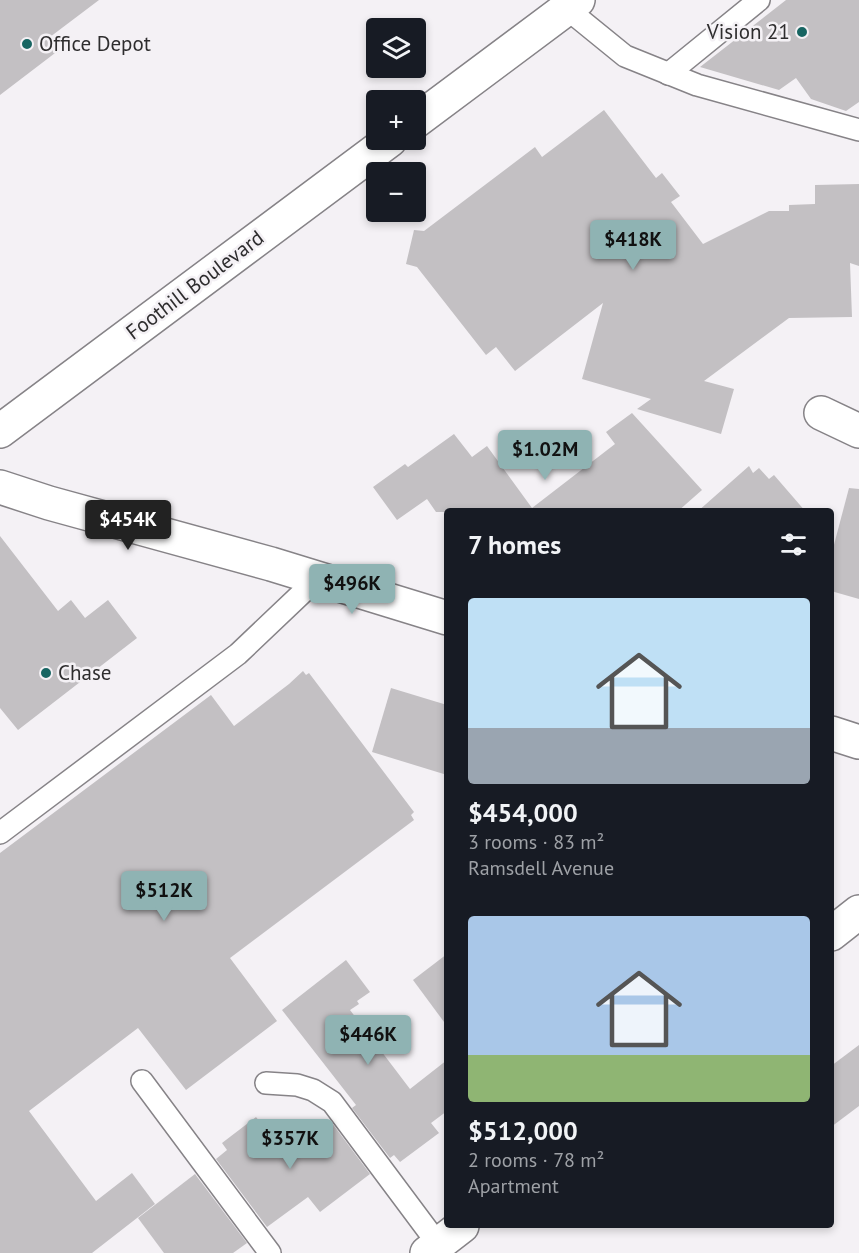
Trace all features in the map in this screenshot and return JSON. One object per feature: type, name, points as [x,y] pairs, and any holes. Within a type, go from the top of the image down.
[{"type":"main road","points":[[426,114],[572,4]]},
{"type":"main road","name":"Foothill Boulevard","points":[[0,431],[377,150]]},
{"type":"main road","points":[[821,413],[859,431]]},
{"type":"main road","points":[[0,487],[318,578],[444,617]]},
{"type":"main road","points":[[834,734],[859,742]]},
{"type":"main road","points":[[834,932],[859,912]]},
{"type":"lane","points":[[668,74],[759,0]]},
{"type":"lane","points":[[572,4],[626,56],[697,85],[859,130]]},
{"type":"lane","points":[[0,832],[238,654],[318,578]]},
{"type":"lane","points":[[142,1081],[270,1253]]},
{"type":"lane","points":[[266,1083],[297,1085],[313,1090],[332,1102],[442,1241]]},
{"type":"building","name":"Office Depot","points":[[0,0],[99,0],[50,37],[59,50],[0,95]]},
{"type":"building","name":"Vision 21","points":[[786,0],[859,0],[859,102],[846,111],[811,99],[796,78],[779,90],[700,67]]},
{"type":"building","points":[[604,110],[656,178],[662,173],[680,196],[671,202],[703,244],[769,211],[789,211],[789,205],[815,204],[815,185],[859,184],[859,266],[850,263],[852,317],[789,318],[704,381],[734,389],[721,434],[637,409],[651,399],[582,379],[603,303],[515,371],[496,347],[486,355],[417,267],[406,264],[414,230],[424,231],[535,147],[542,157]]},
{"type":"building","points":[[632,413],[702,490],[682,508],[532,508],[615,444],[606,432]]},
{"type":"building","points":[[454,434],[472,457],[487,446],[532,508],[444,508],[444,512],[436,512],[427,499],[397,520],[373,487],[405,464],[408,467]]},
{"type":"building","points":[[749,466],[753,473],[759,468],[769,479],[774,475],[803,508],[702,508]]},
{"type":"building","points":[[849,488],[859,489],[859,599],[834,592],[834,545]]},
{"type":"building","name":"Chase","points":[[0,536],[58,611],[71,600],[85,618],[108,600],[137,638],[18,730],[0,708]]},
{"type":"building","points":[[303,671],[306,675],[309,673],[414,812],[411,815],[414,820],[230,958],[277,1021],[186,1090],[138,1028],[29,1111],[96,1201],[132,1173],[155,1204],[92,1253],[0,1253],[0,853],[211,695],[234,726]]},
{"type":"building","points":[[391,688],[444,704],[444,774],[372,752]]},
{"type":"building","points":[[444,956],[444,1022],[413,980]]},
{"type":"building","points":[[346,960],[370,992],[357,1001],[359,1004],[350,1010],[410,1089],[444,1062],[444,1113],[431,1123],[439,1133],[400,1162],[394,1155],[390,1158],[352,1108],[356,1105],[282,1010]]},
{"type":"building","points":[[859,1045],[859,1106],[834,1125],[834,1064]]},
{"type":"building","points":[[256,1117],[284,1153],[309,1134],[312,1138],[332,1123],[370,1174],[320,1212],[308,1197],[267,1227],[216,1159],[227,1150],[222,1143]]},
{"type":"building","points":[[195,1174],[247,1243],[233,1253],[164,1253],[138,1218]]},
{"type":"place","name":"Vision 21","points":[[802,32]]},
{"type":"place","name":"Office Depot","points":[[27,44]]},
{"type":"place","name":"Chase","points":[[46,673]]}]
